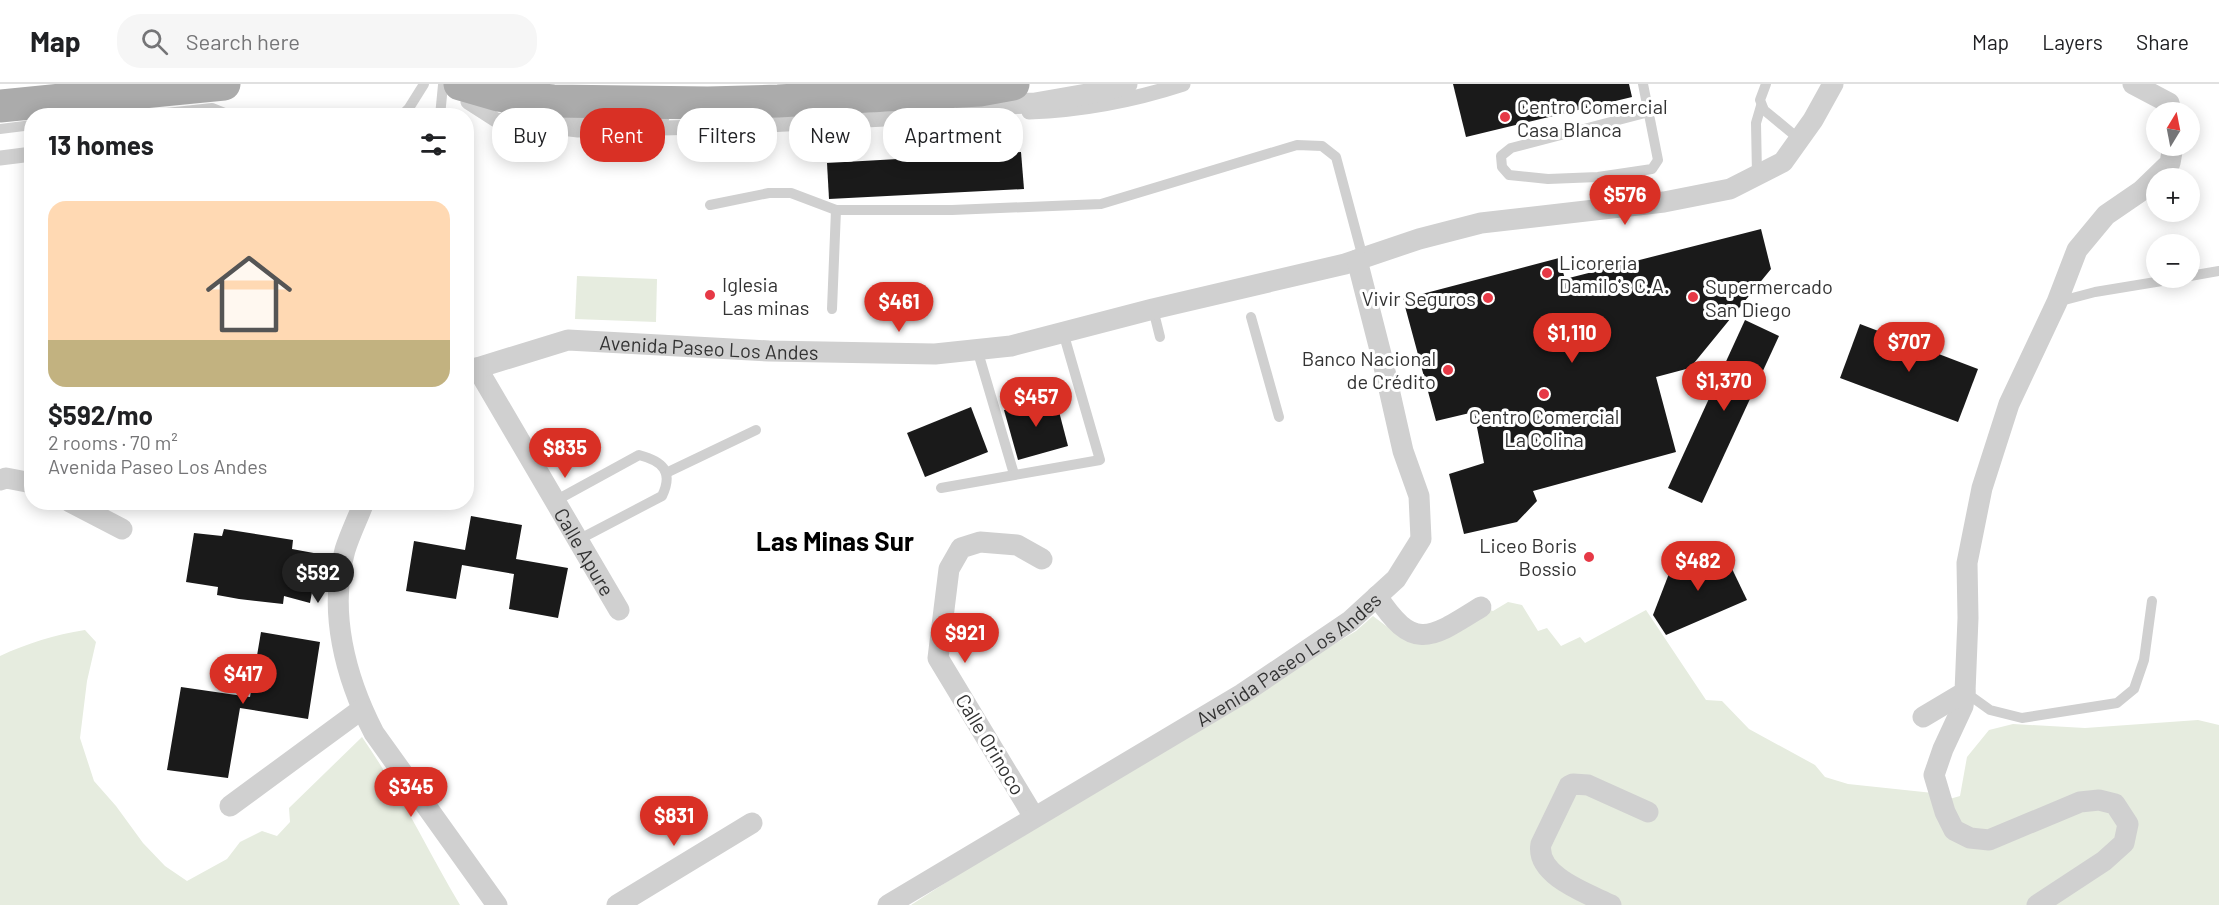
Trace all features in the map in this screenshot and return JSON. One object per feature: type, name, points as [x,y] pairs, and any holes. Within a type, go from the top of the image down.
[{"type":"main road","points":[[475,94],[553,101],[707,93],[778,101],[980,90],[1013,84]]},
{"type":"main road","points":[[0,106],[213,92]]},
{"type":"street","points":[[442,84],[544,117],[600,120],[1035,103],[1093,93],[1127,84]]},
{"type":"street","points":[[475,94],[496,120],[578,130],[733,127],[1058,111],[1157,92],[1183,84]]},
{"type":"street","points":[[1355,261],[1419,239],[1481,223],[1664,202],[1730,189],[1783,162],[1813,120],[1833,84]]},
{"type":"street","points":[[2133,84],[2139,85],[2167,102]]},
{"type":"street","points":[[0,158],[24,155]]},
{"type":"street","points":[[2037,905],[2111,855],[2124,843],[2128,824],[2115,804],[2098,800],[2080,802],[1989,840],[1970,838],[1954,830],[1945,812],[1934,775],[1963,706],[1968,618],[1967,563],[1982,488],[2009,404],[2057,302],[2077,250],[2106,215],[2141,191],[2170,163],[2172,156]]},
{"type":"street","name":"Avenida Paseo Los Andes","points":[[474,371],[568,340],[781,351],[935,354],[1011,346],[1153,309],[1355,261],[1382,358],[1403,451],[1419,496],[1421,539],[1396,579],[1350,621],[1242,694],[888,905]]},
{"type":"street","name":"Calle Apure","points":[[474,375],[555,501],[619,610]]},
{"type":"street","points":[[0,480],[6,478],[24,481]]},
{"type":"street","points":[[85,510],[122,529]]},
{"type":"street","points":[[361,510],[345,550],[337,596],[341,641],[362,709],[374,732],[497,905]]},
{"type":"street","name":"Calle Orinoco","points":[[1034,817],[938,658],[949,569],[961,548],[980,542],[1017,545],[1042,559]]},
{"type":"street","points":[[1377,596],[1390,617],[1413,635],[1431,635],[1481,607]]},
{"type":"street","points":[[1923,717],[1965,692]]},
{"type":"street","points":[[230,806],[362,709]]},
{"type":"street","points":[[1611,905],[1576,889],[1558,877],[1544,862],[1540,851],[1541,844],[1569,786],[1573,784],[1588,785],[1648,812]]},
{"type":"street","points":[[617,905],[752,823]]},
{"type":"lane","points":[[410,108],[424,84]]},
{"type":"lane","points":[[440,108],[442,84]]},
{"type":"lane","points":[[1643,84],[1649,112],[1658,160],[1652,169],[1598,177],[1548,178],[1509,175],[1502,167],[1501,156],[1511,148],[1649,112]]},
{"type":"lane","points":[[1757,175],[1756,123],[1761,106],[1760,100],[1766,84]]},
{"type":"lane","points":[[164,108],[213,92],[226,108]]},
{"type":"lane","points":[[1761,106],[1767,114],[1799,139]]},
{"type":"lane","points":[[0,129],[24,126]]},
{"type":"lane","points":[[710,205],[769,193],[791,193],[836,210],[952,210],[1101,204],[1297,145],[1322,146],[1336,157],[1355,261]]},
{"type":"lane","points":[[832,309],[836,210]]},
{"type":"lane","points":[[2200,274],[2219,271]]},
{"type":"lane","points":[[2057,302],[2095,292],[2146,284]]},
{"type":"lane","points":[[1153,309],[1160,337]]},
{"type":"lane","points":[[1251,317],[1279,417]]},
{"type":"lane","points":[[941,488],[1100,460],[1063,333]]},
{"type":"lane","points":[[977,349],[1014,474]]},
{"type":"lane","points":[[666,472],[756,430]]},
{"type":"lane","points":[[555,501],[639,455],[654,459],[663,466],[667,486],[662,496],[578,540]]},
{"type":"lane","points":[[1965,692],[1989,710],[2022,718],[2117,703],[2134,689],[2144,660],[2152,600]]},
{"type":"shaded area","points":[[577,276],[657,279],[656,322],[575,319]]},
{"type":"shaded area","points":[[1508,602],[1522,605],[1538,631],[1547,628],[1561,646],[1580,637],[1585,643],[1646,610],[1706,700],[1722,701],[1749,729],[1815,765],[1825,777],[1848,784],[1933,793],[1939,802],[1960,796],[1967,757],[1989,730],[2013,724],[2085,728],[2198,720],[2219,725],[2219,905],[911,905],[1021,834],[1356,631],[1373,616],[1398,635],[1481,607],[1493,611]]},
{"type":"shaded area","points":[[85,630],[96,642],[87,681],[80,738],[94,781],[143,843],[165,866],[187,881],[227,859],[240,842],[262,831],[277,836],[290,822],[289,808],[362,737],[401,799],[460,905],[0,905],[0,656],[41,640]]},
{"type":"building","name":"Centro Comercial Casa Blanca","points":[[1453,84],[1629,84],[1632,97],[1466,137]]},
{"type":"building","points":[[871,161],[1022,162],[1024,189],[829,199],[827,163]]},
{"type":"building","name":"Centro Comercial La Colina","points":[[1761,229],[1771,269],[1690,368],[1656,377],[1676,452],[1533,491],[1537,501],[1517,522],[1464,534],[1449,474],[1484,463],[1474,412],[1436,421],[1403,299],[1559,258],[1565,279]]},
{"type":"building","points":[[1745,320],[1779,336],[1702,503],[1668,488]]},
{"type":"building","points":[[1860,324],[1978,369],[1958,422],[1840,378]]},
{"type":"building","points":[[1055,396],[1068,446],[1018,460],[1004,410]]},
{"type":"building","points":[[971,407],[988,452],[925,477],[907,433]]},
{"type":"building","points":[[471,516],[522,525],[516,559],[568,568],[558,618],[509,609],[514,574],[462,565],[456,599],[406,591],[414,541],[465,550]]},
{"type":"building","points":[[224,529],[293,540],[292,549],[319,554],[310,603],[284,596],[283,604],[239,599],[217,595],[218,587],[186,582],[194,533],[222,536]]},
{"type":"building","points":[[1722,548],[1747,600],[1666,635],[1653,615],[1670,571]]},
{"type":"building","points":[[261,632],[320,642],[308,719],[240,708],[228,778],[167,770],[181,687],[250,697]]},
{"type":"place","name":"Centro Comercial Casa Blanca","points":[[1505,117]]},
{"type":"place","name":"Licoreria Damilo's C.A.","points":[[1547,273]]},
{"type":"place","name":"Iglesia Las minas","points":[[710,295]]},
{"type":"place","name":"Supermercado San Diego","points":[[1693,297]]},
{"type":"place","name":"Vivir Seguros","points":[[1488,298]]},
{"type":"place","name":"Banco Nacional de Crédito","points":[[1448,370]]},
{"type":"place","name":"Centro Comercial La Colina","points":[[1544,394]]},
{"type":"place","name":"Liceo Boris Bossio","points":[[1589,557]]},
{"type":"district","name":"Las Minas Sur","points":[[835,540]]}]
